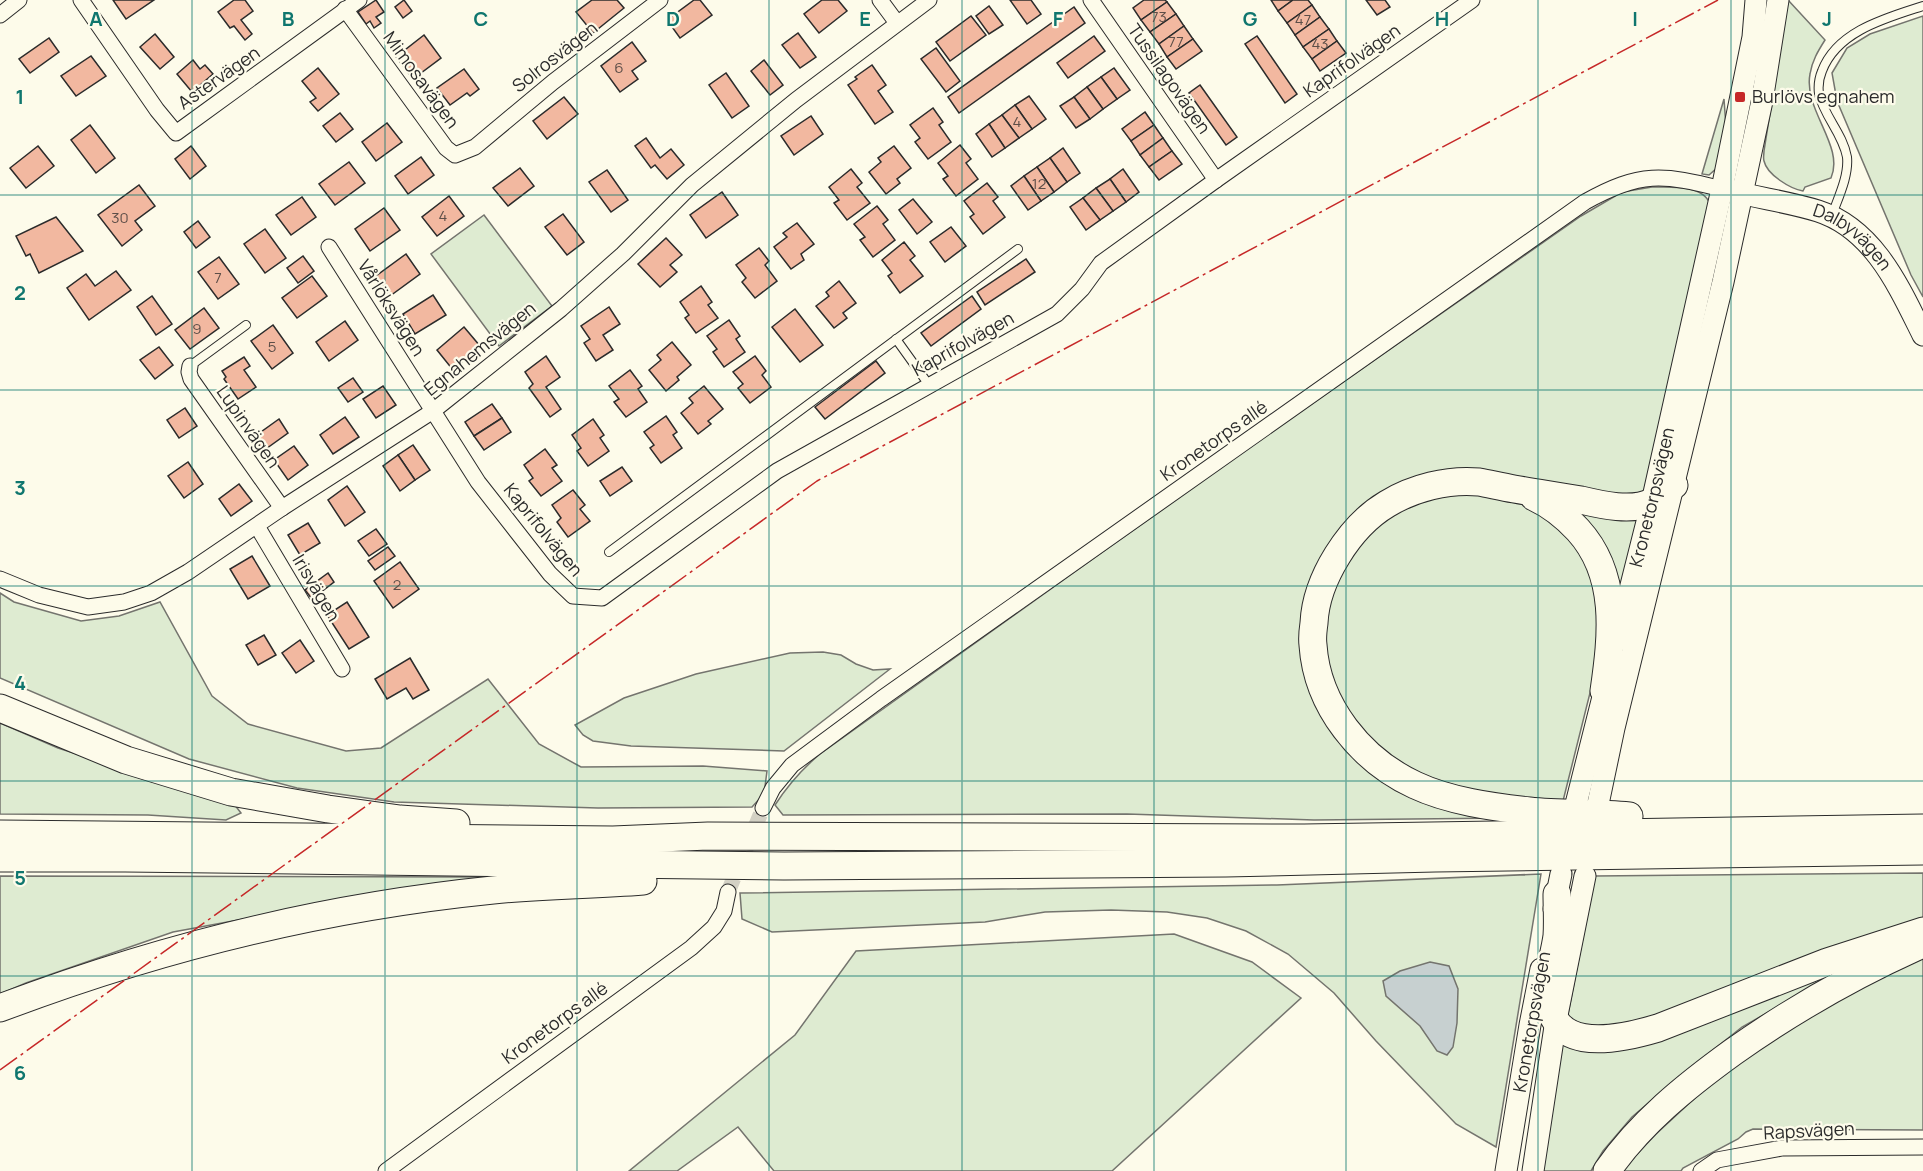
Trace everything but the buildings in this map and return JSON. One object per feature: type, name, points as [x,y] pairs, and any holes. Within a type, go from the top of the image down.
[{"type":"highway","points":[[1674,485],[1652,502],[1632,506],[1604,505],[1477,482],[1445,483],[1420,489],[1387,504],[1359,526],[1323,581],[1314,612],[1313,645],[1318,676],[1328,702],[1359,745],[1384,768],[1415,786],[1446,796],[1530,812],[1623,815],[1755,832]]},
{"type":"highway","points":[[1513,489],[1547,503],[1567,518],[1587,539],[1600,564],[1609,592],[1611,621],[1604,691]]},
{"type":"highway","points":[[0,708],[126,760],[231,792],[400,819],[474,824],[586,824],[708,836]]},
{"type":"highway","points":[[0,834],[591,840],[708,836],[1304,838],[1923,828]]},
{"type":"highway","points":[[0,858],[784,866],[1237,863],[1923,851]]},
{"type":"highway","points":[[0,1008],[109,969],[187,947],[317,917],[492,890],[715,877],[784,866]]},
{"type":"highway","points":[[1559,884],[1557,934],[1548,982],[1550,1006],[1561,1028],[1582,1038],[1596,1040],[1630,1036],[1658,1028],[1827,962],[1923,931]]},
{"type":"highway","points":[[1607,1171],[1642,1129],[1676,1095],[1766,1029],[1819,996],[1881,963],[1923,945]]},
{"type":"main road","points":[[1732,191],[1756,0]]},
{"type":"main road","points":[[1732,191],[1762,101],[1778,0]]},
{"type":"main road","name":"Dalbyvägen","points":[[1732,191],[1801,206],[1831,216],[1853,230],[1879,256],[1923,334]]},
{"type":"main road","name":"Kronetorpsvägen","points":[[1598,804],[1614,728],[1723,282],[1732,191]]},
{"type":"main road","name":"Kronetorpsvägen","points":[[1576,804],[1732,191]]},
{"type":"main road","name":"Kronetorpsvägen","points":[[1533,1171],[1556,1020],[1584,876]]},
{"type":"main road","name":"Kronetorpsvägen","points":[[1506,1171],[1530,1025],[1559,884]]},
{"type":"street","points":[[0,15],[19,0]]},
{"type":"street","name":"Astervägen","points":[[81,0],[157,110],[176,133],[359,0]]},
{"type":"street","name":"Solrosvägen","points":[[475,147],[553,82],[660,0]]},
{"type":"street","points":[[880,0],[897,23]]},
{"type":"street","name":"Egnahemsvägen","points":[[0,579],[39,595],[88,607],[124,602],[150,593],[188,572],[282,508],[433,411],[570,302],[623,254],[692,184],[796,100],[929,0]]},
{"type":"street","name":"Tussilagovägen","points":[[1091,0],[1216,180]]},
{"type":"street","name":"Kaprifolvägen","points":[[478,482],[550,574],[573,596],[602,598],[777,471],[1057,314],[1082,289],[1101,263],[1472,0]]},
{"type":"street","name":"Mimosavägen","points":[[345,9],[446,148],[455,155],[475,147]]},
{"type":"street","name":"Kronetorps allé","points":[[763,808],[774,788],[792,765],[1586,202],[1612,187],[1631,181],[1660,177],[1678,178],[1732,191]]},
{"type":"street","name":"Vårlöksvägen","points":[[329,247],[478,482]]},
{"type":"street","name":"Lupinvägen","points":[[189,366],[191,379],[282,508]]},
{"type":"street","name":"Irisvägen","points":[[257,526],[342,669]]},
{"type":"street","name":"Kronetorps allé","points":[[386,1171],[691,948],[714,927],[724,911],[728,892]]},
{"type":"street","name":"Rapsvägen","points":[[1701,1171],[1717,1160],[1782,1148],[1923,1148]]},
{"type":"lane","points":[[1831,216],[1843,184],[1847,157],[1819,94],[1819,80],[1826,63],[1837,46],[1852,35],[1923,6]]},
{"type":"lane","points":[[609,552],[1018,249]]},
{"type":"lane","points":[[189,366],[246,325]]},
{"type":"lane","points":[[896,339],[928,385]]},
{"type":"green space","points":[[1788,0],[1825,40],[1812,65],[1809,87],[1812,101],[1833,153],[1834,166],[1831,178],[1805,187],[1803,191],[1774,176],[1766,166],[1764,159]]},
{"type":"green space","points":[[1923,16],[1923,297],[1911,275],[1837,101],[1832,73],[1847,48],[1870,34]]},
{"type":"green space","points":[[1724,99],[1726,127],[1718,167],[1709,175],[1702,174]]},
{"type":"green space","points":[[1652,187],[1693,190],[1700,193],[1710,204],[1648,486],[1641,496],[1430,478],[1311,588],[1345,746],[1510,818],[1314,820],[1127,814],[783,815],[775,805],[807,765],[820,754],[1224,465],[1581,216],[1622,192]]},
{"type":"green space","points":[[484,215],[552,306],[499,346],[431,254]]},
{"type":"green space","points":[[1465,491],[1520,501],[1560,526],[1588,561],[1600,604],[1594,677],[1563,801],[1499,798],[1408,772],[1347,720],[1321,648],[1333,581],[1378,522],[1423,498]]},
{"type":"green space","points":[[1567,508],[1642,515],[1619,606]]},
{"type":"green space","points":[[0,593],[14,602],[81,621],[119,616],[160,602],[212,696],[248,724],[346,751],[381,748],[488,679],[539,744],[581,767],[703,766],[767,771],[764,794],[752,807],[598,808],[394,802],[297,788],[189,759],[0,678]]},
{"type":"green space","points":[[823,652],[841,655],[873,670],[890,669],[784,751],[631,746],[593,741],[583,735],[575,725],[624,698],[696,674],[790,653]]},
{"type":"green space","points":[[0,723],[58,748],[234,804],[241,813],[226,820],[148,815],[0,814]]},
{"type":"green space","points":[[1923,873],[1923,922],[1635,1028],[1589,1029],[1567,1019],[1595,876]]},
{"type":"green space","points":[[1541,874],[1496,1147],[1456,1124],[1376,1041],[1334,993],[1288,954],[1246,931],[1207,918],[1167,912],[1111,910],[1045,912],[985,922],[772,932],[742,919],[740,893],[1277,885]]},
{"type":"green space","points":[[0,876],[498,877],[352,899],[173,932],[0,994]]},
{"type":"green space","points":[[1174,934],[1252,962],[1301,998],[1112,1171],[774,1171],[738,1127],[677,1171],[629,1171],[795,1035],[856,951]]},
{"type":"green space","points":[[1923,956],[1923,1130],[1753,1129],[1681,1171],[1621,1171],[1656,1134],[1722,1073],[1810,1016]]},
{"type":"green space","points":[[1856,963],[1742,1027],[1632,1117],[1603,1151],[1591,1171],[1542,1171],[1562,1041]]},
{"type":"shaded area","points":[[1430,962],[1449,966],[1458,989],[1457,1023],[1453,1047],[1447,1055],[1437,1051],[1420,1026],[1386,996],[1383,981],[1400,971]]},
{"type":"tunnel","points":[[728,892],[763,808]]},
{"type":"power","points":[[0,1070],[817,481],[1718,0]]},
{"type":"place","name":"Burlövs egnahem","points":[[1740,97]]}]
